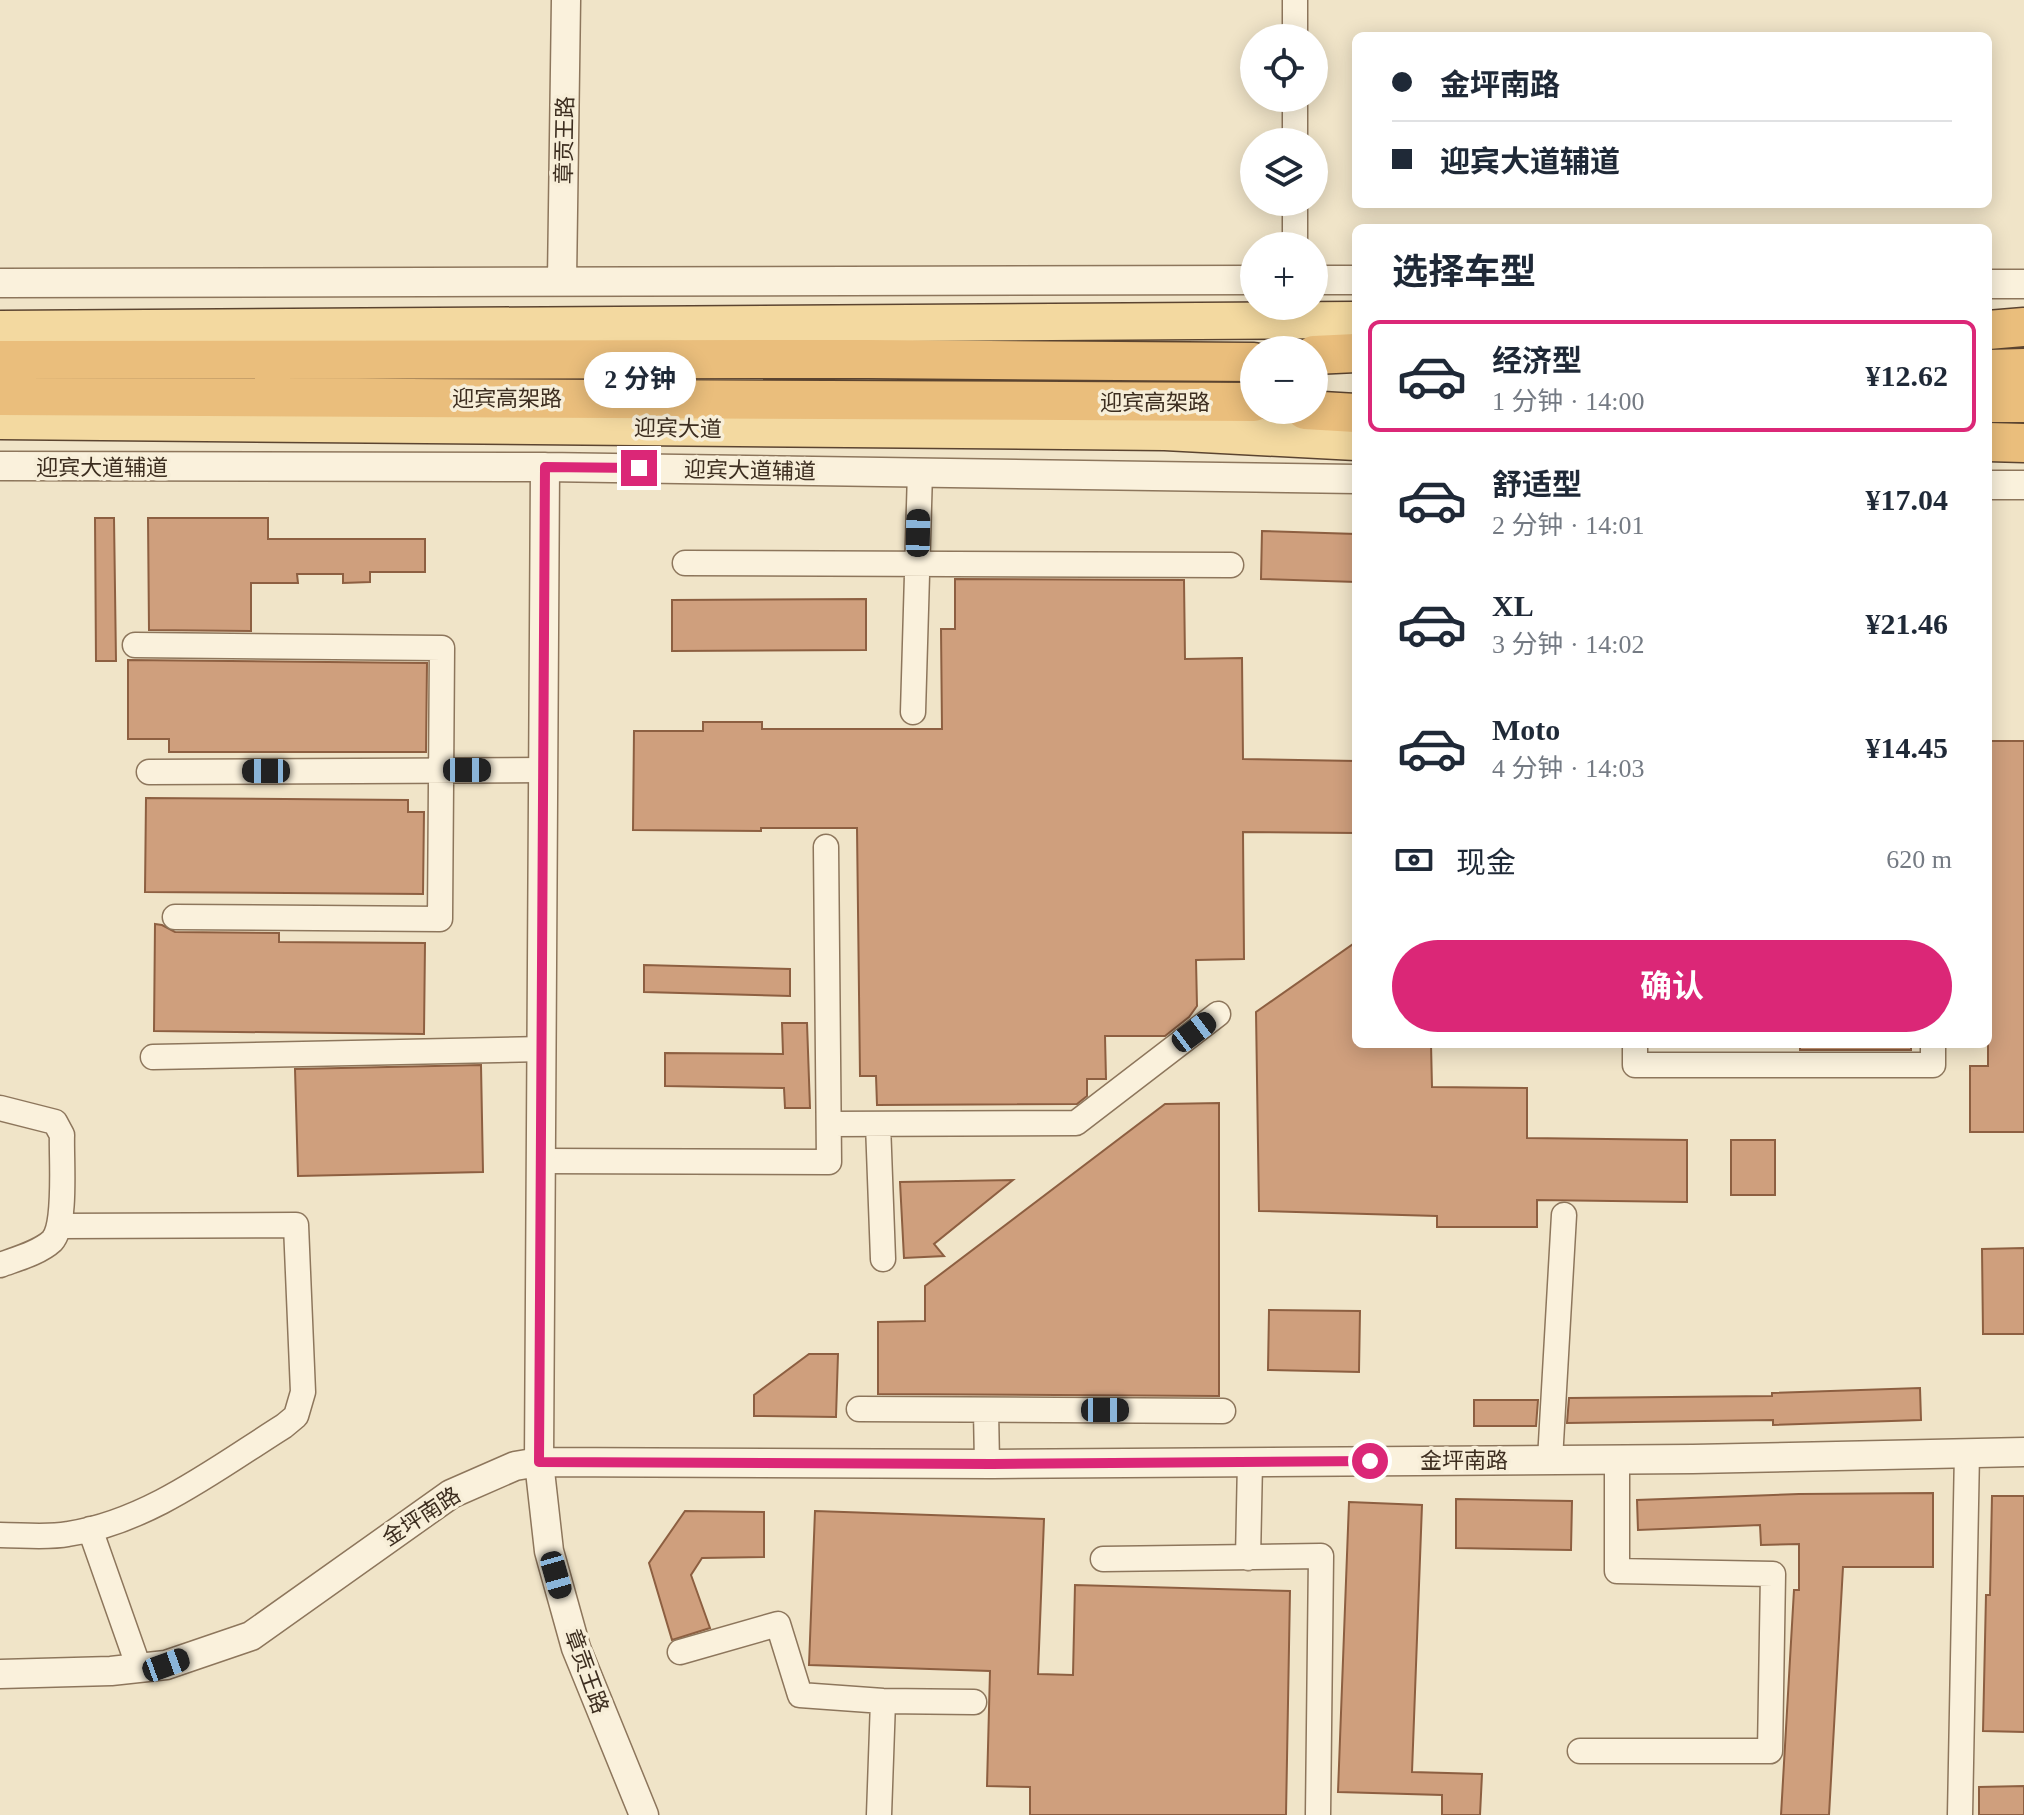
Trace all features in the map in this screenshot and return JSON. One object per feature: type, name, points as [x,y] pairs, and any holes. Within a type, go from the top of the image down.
[{"type":"highway","points":[[1992,330],[2024,327]]},
{"type":"highway","points":[[1328,354],[1352,353]]},
{"type":"highway","name":"迎宾高架路","points":[[0,360],[1240,360]]},
{"type":"highway","points":[[1328,363],[1352,364]]},
{"type":"highway","points":[[1992,369],[2024,368]]},
{"type":"highway","name":"迎宾高架路","points":[[0,396],[1240,404]]},
{"type":"highway","points":[[1328,403],[1352,403]]},
{"type":"highway","points":[[1992,403],[2024,403]]},
{"type":"highway","points":[[1328,411],[1352,413]]},
{"type":"highway","points":[[1992,442],[2024,443]]},
{"type":"main road","points":[[1992,317],[2024,319]]},
{"type":"main road","points":[[0,329],[1352,320]]},
{"type":"main road","name":"迎宾大道","points":[[0,421],[1165,432],[1352,442]]},
{"type":"main road","points":[[1992,454],[2024,451]]},
{"type":"street","name":"章贡王路","points":[[562,280],[566,0]]},
{"type":"street","points":[[1295,0],[1295,24]]},
{"type":"street","points":[[0,283],[1240,280]]},
{"type":"street","points":[[1328,280],[1352,280]]},
{"type":"street","points":[[1992,284],[2024,284]]},
{"type":"street","name":"迎宾大道辅道","points":[[0,466],[545,467],[1352,479]]},
{"type":"street","name":"章贡王路","points":[[545,467],[539,1462],[549,1551],[576,1648],[644,1815]]},
{"type":"street","points":[[913,712],[920,472]]},
{"type":"street","points":[[1992,485],[2024,485]]},
{"type":"street","points":[[685,563],[1231,565]]},
{"type":"street","points":[[135,645],[442,648],[440,919],[175,917]]},
{"type":"street","points":[[149,772],[544,770]]},
{"type":"street","points":[[542,1161],[829,1162],[826,847]]},
{"type":"street","points":[[829,1124],[1076,1123],[1218,1014]]},
{"type":"street","points":[[1635,1048],[1635,1065],[1933,1065],[1933,1048]]},
{"type":"street","points":[[153,1057],[543,1049]]},
{"type":"street","points":[[0,1108],[55,1122],[62,1135],[60,1226],[52,1240],[0,1265]]},
{"type":"street","points":[[878,1124],[883,1259]]},
{"type":"street","points":[[1550,1460],[1564,1215]]},
{"type":"street","points":[[0,1535],[66,1535],[109,1525],[161,1502],[284,1426],[301,1407],[303,1379],[296,1225],[60,1226]]},
{"type":"street","points":[[859,1409],[1223,1411]]},
{"type":"street","points":[[986,1410],[987,1464]]},
{"type":"street","points":[[1960,1815],[1967,1452]]},
{"type":"street","name":"金坪南路","points":[[0,1674],[64,1674],[166,1665],[251,1636],[451,1494],[515,1466],[539,1462],[987,1464],[1550,1460],[2024,1452]]},
{"type":"street","points":[[1580,1751],[1770,1751],[1773,1574],[1617,1571],[1617,1459]]},
{"type":"street","points":[[1248,1558],[1250,1462]]},
{"type":"street","points":[[90,1529],[139,1668]]},
{"type":"street","points":[[1103,1559],[1321,1556],[1318,1815]]},
{"type":"street","points":[[680,1652],[778,1624],[800,1695],[883,1701],[974,1702]]},
{"type":"street","points":[[879,1815],[883,1701]]},
{"type":"building","points":[[95,518],[114,518],[116,661],[96,661]]},
{"type":"building","points":[[148,518],[268,518],[268,539],[425,539],[425,572],[370,572],[370,582],[343,583],[343,574],[297,574],[298,583],[251,583],[251,631],[149,630]]},
{"type":"building","points":[[1262,531],[1352,534],[1352,582],[1261,579]]},
{"type":"building","points":[[955,579],[1184,580],[1185,659],[1242,658],[1243,759],[1352,761],[1352,833],[1243,832],[1244,959],[1196,960],[1197,1006],[1189,1017],[1165,1036],[1105,1036],[1106,1079],[1087,1079],[1087,1096],[1077,1104],[877,1105],[876,1076],[860,1076],[857,828],[633,830],[634,731],[703,731],[703,722],[762,722],[762,729],[942,729],[941,629],[955,629]]},
{"type":"building","points":[[866,599],[866,650],[672,651],[672,600]]},
{"type":"building","points":[[128,660],[427,663],[426,752],[169,752],[169,739],[128,739]]},
{"type":"building","points":[[1992,741],[2024,741],[2024,1132],[1970,1132],[1970,1066],[1988,1066],[1988,1048],[1992,1048]]},
{"type":"building","points":[[146,798],[408,800],[408,812],[424,812],[423,894],[145,892]]},
{"type":"building","points":[[155,924],[175,932],[279,933],[279,942],[425,943],[424,1034],[154,1031]]},
{"type":"building","points":[[1352,945],[1352,1048],[1431,1048],[1432,1087],[1527,1088],[1527,1138],[1687,1140],[1687,1202],[1537,1200],[1537,1227],[1437,1227],[1437,1216],[1259,1211],[1256,1012]]},
{"type":"building","points":[[644,965],[790,969],[790,996],[644,992]]},
{"type":"building","points":[[782,1023],[807,1023],[810,1108],[785,1108],[784,1088],[665,1086],[665,1053],[783,1054]]},
{"type":"building","points":[[1800,1048],[1911,1048],[1911,1050]]},
{"type":"building","points":[[481,1065],[483,1172],[298,1176],[295,1069]]},
{"type":"building","points":[[1219,1103],[1219,1396],[878,1394],[878,1322],[925,1321],[925,1286],[1165,1104]]},
{"type":"building","points":[[1731,1140],[1775,1140],[1775,1195],[1731,1195]]},
{"type":"building","points":[[1013,1180],[934,1244],[944,1256],[904,1258],[900,1182]]},
{"type":"building","points":[[2024,1248],[2024,1334],[1983,1334],[1982,1249]]},
{"type":"building","points":[[1269,1310],[1360,1311],[1359,1372],[1268,1370]]},
{"type":"building","points":[[809,1354],[838,1354],[836,1417],[754,1416],[754,1395]]},
{"type":"building","points":[[1920,1388],[1921,1420],[1773,1425],[1773,1420],[1567,1423],[1569,1398],[1772,1396],[1772,1393]]},
{"type":"building","points":[[1474,1400],[1538,1400],[1536,1426],[1474,1426]]},
{"type":"building","points":[[1933,1493],[1933,1567],[1843,1567],[1829,1815],[1781,1815],[1794,1590],[1799,1590],[1799,1544],[1761,1545],[1760,1525],[1638,1530],[1637,1500]]},
{"type":"building","points":[[1992,1496],[2024,1496],[2024,1732],[1983,1731]]},
{"type":"building","points":[[1456,1499],[1572,1501],[1571,1550],[1456,1548]]},
{"type":"building","points":[[1349,1502],[1422,1505],[1412,1772],[1482,1774],[1480,1815],[1442,1815],[1442,1795],[1338,1792]]},
{"type":"building","points":[[685,1511],[764,1512],[764,1557],[702,1558],[691,1575],[710,1628],[672,1640],[649,1563]]},
{"type":"building","points":[[815,1511],[1044,1519],[1038,1674],[1073,1675],[1075,1585],[1290,1591],[1286,1815],[1030,1815],[1030,1787],[987,1786],[990,1671],[809,1665]]},
{"type":"building","points":[[2024,1786],[2024,1815],[1979,1815],[1979,1787]]},
{"type":"route","points":[[639,468],[545,467],[539,1462],[992,1464],[1370,1461]]}]
